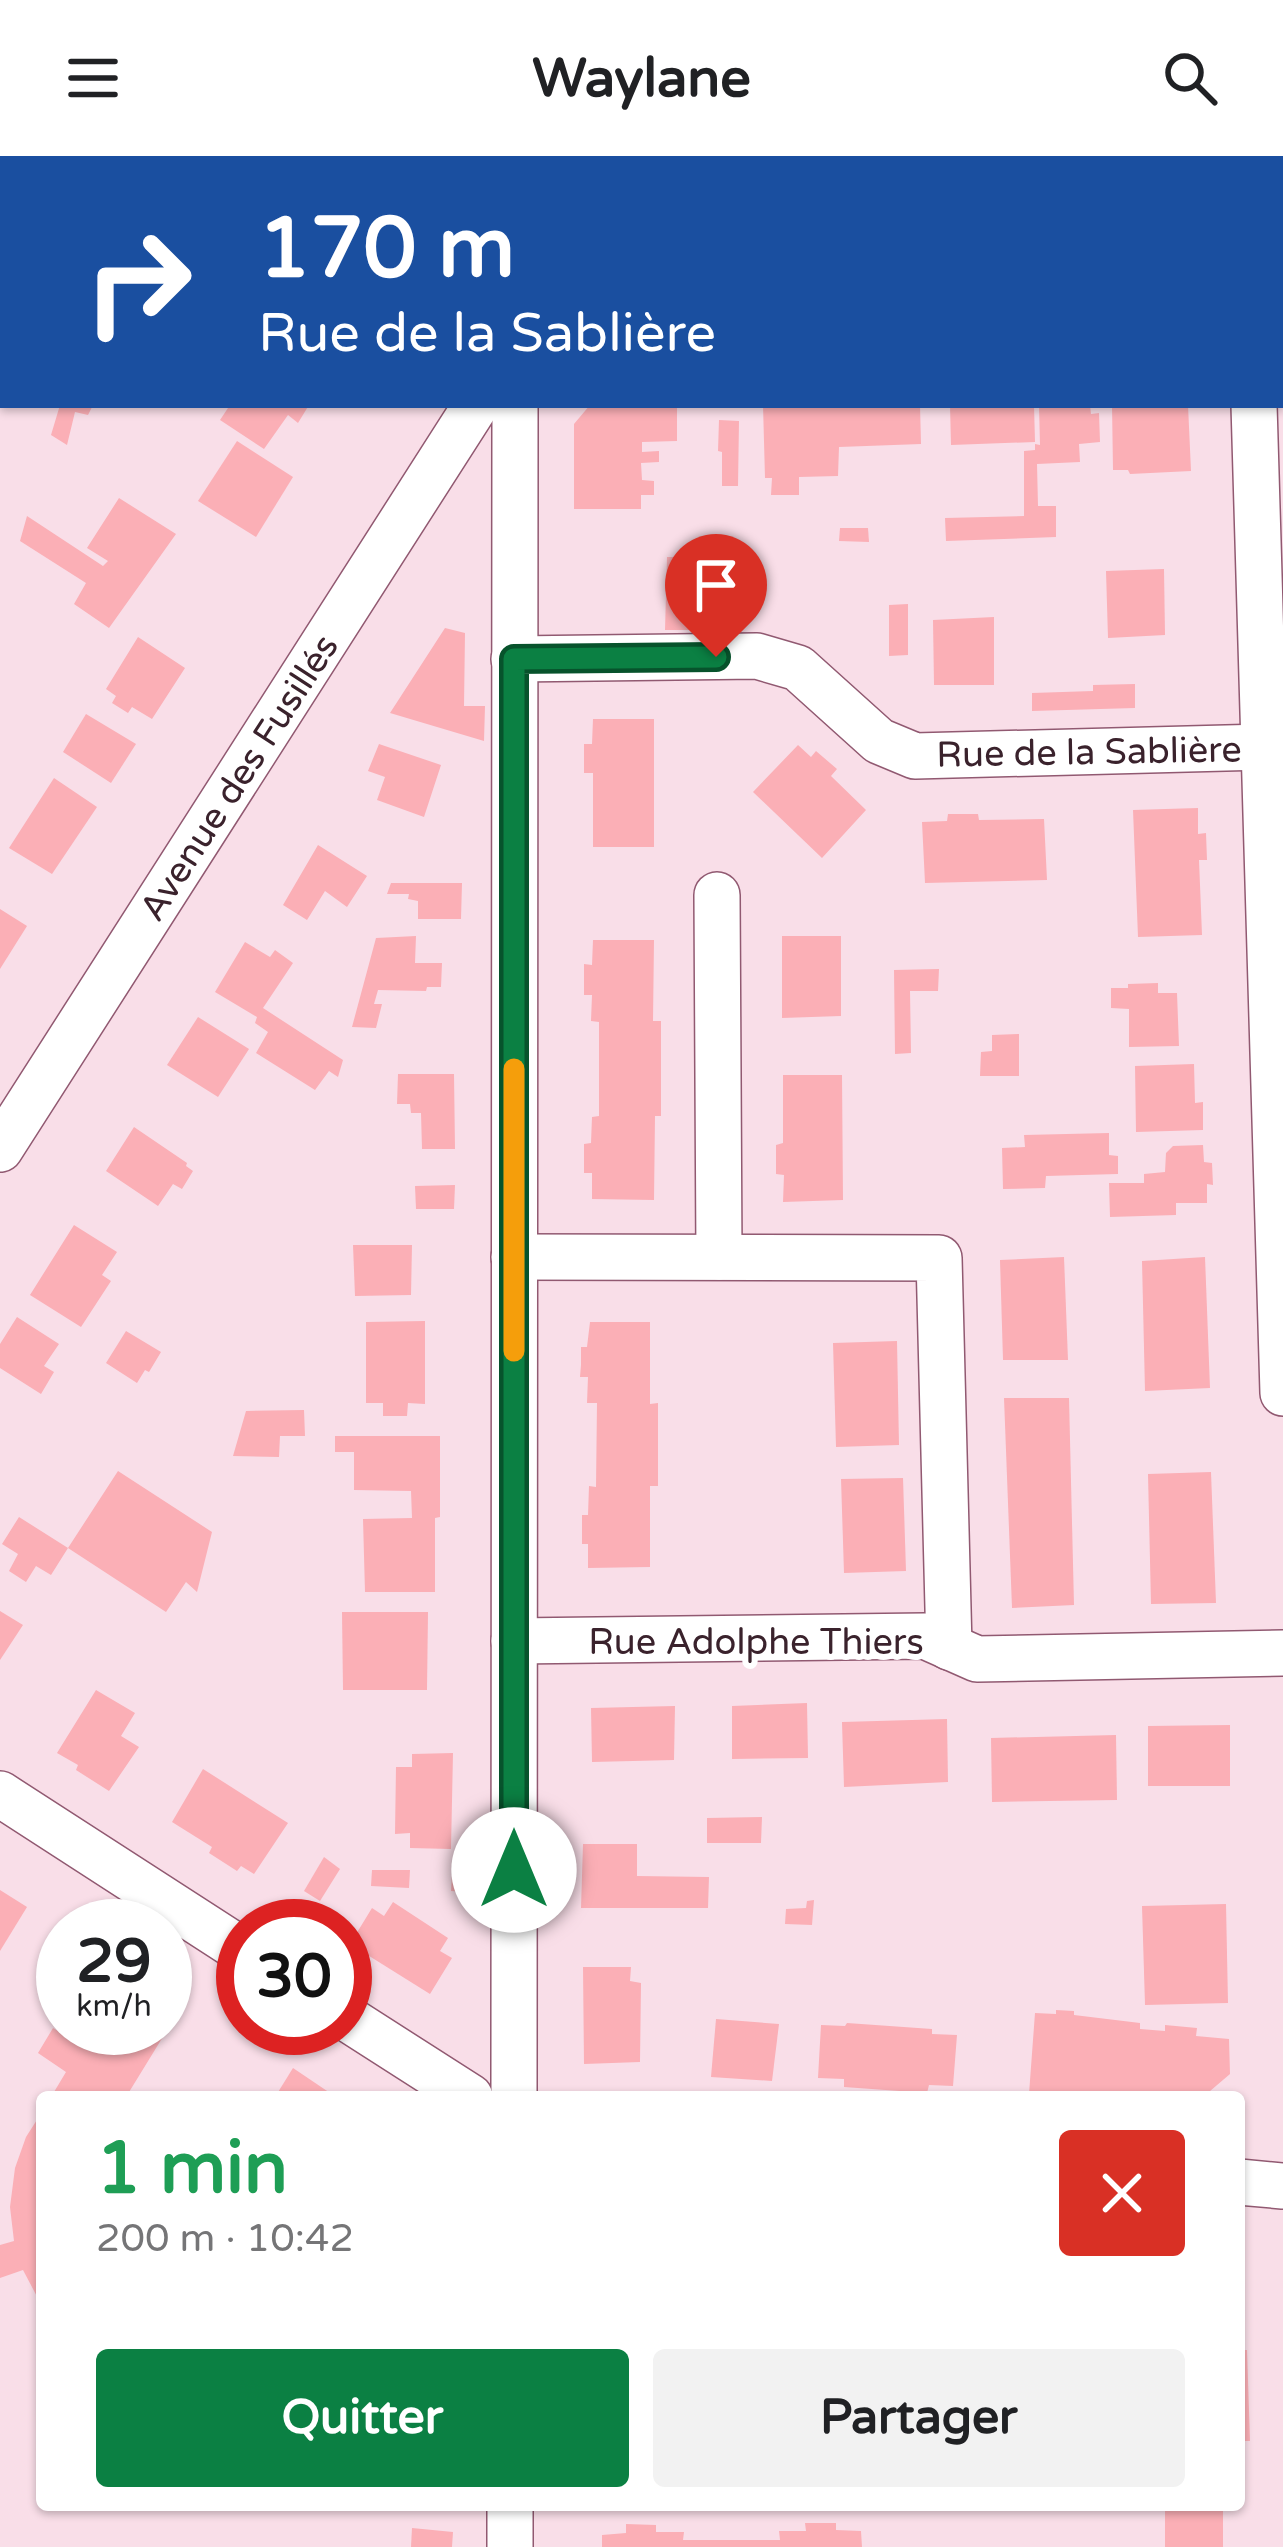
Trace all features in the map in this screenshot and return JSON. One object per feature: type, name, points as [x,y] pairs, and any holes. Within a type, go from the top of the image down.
[{"type":"street","name":"Avenue des Fusillés","points":[[0,1149],[474,408]]},
{"type":"street","points":[[514,2091],[515,408]]},
{"type":"street","points":[[1254,408],[1272,622],[1264,747],[1283,1393]]},
{"type":"street","name":"Rue de la Sablière","points":[[514,659],[757,656],[798,668],[879,741],[915,756],[1264,747]]},
{"type":"street","points":[[717,895],[719,1257]]},
{"type":"street","points":[[514,1257],[938,1258],[949,1647]]},
{"type":"street","name":"Rue Adolphe Thiers","points":[[514,1641],[925,1636],[977,1659],[1283,1654]]},
{"type":"street","points":[[0,1794],[216,1934]]},
{"type":"street","points":[[372,2034],[461,2091]]},
{"type":"street","points":[[1245,2183],[1283,2186]]},
{"type":"street","points":[[510,2511],[510,2547]]},
{"type":"building","points":[[59,408],[92,408],[88,415],[75,412],[67,445],[51,435]]},
{"type":"building","points":[[228,408],[307,408],[298,423],[288,415],[264,449],[220,420]]},
{"type":"building","points":[[587,408],[677,408],[677,441],[642,442],[642,452],[659,451],[659,462],[641,463],[642,480],[654,481],[654,495],[641,495],[641,509],[574,509],[574,424]]},
{"type":"building","points":[[763,408],[920,408],[921,444],[839,447],[838,476],[799,477],[799,495],[771,495],[772,478],[765,478]]},
{"type":"building","points":[[950,408],[1034,408],[1035,442],[951,445]]},
{"type":"building","points":[[1039,408],[1090,408],[1091,414],[1099,413],[1100,442],[1079,444],[1080,462],[1037,464],[1038,506],[1056,506],[1056,537],[946,541],[945,518],[1024,516],[1024,451],[1040,445]]},
{"type":"building","points":[[1112,408],[1188,408],[1191,471],[1130,474],[1113,470]]},
{"type":"building","points":[[719,420],[739,421],[738,486],[722,486]]},
{"type":"building","points":[[237,441],[293,477],[256,537],[198,501]]},
{"type":"building","points":[[119,498],[176,534],[109,628],[74,604],[86,583],[20,541],[27,516],[103,566],[108,561],[87,548]]},
{"type":"building","points":[[840,528],[868,528],[869,542],[839,541]]},
{"type":"building","points":[[667,557],[716,557],[714,615],[736,617],[736,630],[665,630]]},
{"type":"building","points":[[1164,569],[1165,635],[1108,638],[1106,571]]},
{"type":"building","points":[[908,604],[908,655],[889,656],[889,605]]},
{"type":"building","points":[[994,617],[994,685],[934,685],[933,620]]},
{"type":"building","points":[[445,628],[465,633],[464,706],[485,706],[484,741],[390,713]]},
{"type":"building","points":[[138,637],[185,668],[152,719],[132,707],[128,713],[112,703],[116,696],[106,689]]},
{"type":"building","points":[[1135,684],[1135,708],[1032,711],[1032,693]]},
{"type":"building","points":[[86,714],[136,744],[111,783],[63,752]]},
{"type":"building","points":[[593,719],[654,719],[654,847],[593,847],[593,773],[584,773],[584,744],[592,744]]},
{"type":"building","points":[[379,744],[441,765],[424,817],[377,800],[385,777],[368,771]]},
{"type":"building","points":[[798,745],[811,757],[816,751],[837,769],[831,776],[866,810],[822,858],[753,792]]},
{"type":"building","points":[[54,778],[97,807],[52,874],[9,848]]},
{"type":"building","points":[[1198,808],[1198,834],[1206,833],[1207,860],[1199,860],[1202,935],[1138,937],[1133,810]]},
{"type":"building","points":[[948,814],[978,814],[979,820],[1044,819],[1047,880],[925,883],[922,822],[947,821]]},
{"type":"building","points":[[318,845],[367,876],[347,907],[325,891],[307,920],[283,905]]},
{"type":"building","points":[[391,883],[462,883],[461,919],[418,919],[418,901],[408,899],[409,894],[387,894]]},
{"type":"building","points":[[0,909],[27,926],[0,969]]},
{"type":"building","points":[[416,936],[415,963],[442,963],[441,987],[378,990],[374,1004],[382,1004],[376,1028],[352,1027],[376,938]]},
{"type":"building","points":[[782,936],[841,936],[841,1016],[782,1018]]},
{"type":"building","points":[[593,940],[654,940],[653,1021],[661,1021],[661,1116],[655,1116],[654,1200],[592,1199],[592,1173],[584,1173],[584,1144],[591,1143],[592,1117],[599,1116],[599,1022],[591,1021],[592,995],[584,995],[584,964],[592,965]]},
{"type":"building","points":[[245,942],[270,957],[275,950],[293,963],[263,1008],[343,1060],[338,1077],[329,1071],[315,1090],[256,1053],[268,1032],[255,1023],[257,1017],[215,992]]},
{"type":"building","points":[[939,969],[938,991],[910,991],[911,1053],[895,1054],[894,970]]},
{"type":"building","points":[[1158,983],[1158,993],[1177,993],[1179,1046],[1129,1047],[1129,1009],[1111,1008],[1111,988]]},
{"type":"building","points":[[198,1017],[249,1049],[218,1097],[167,1065]]},
{"type":"building","points":[[1019,1034],[1019,1076],[980,1076],[981,1052],[992,1051],[992,1035]]},
{"type":"building","points":[[1194,1064],[1195,1103],[1203,1102],[1203,1130],[1136,1132],[1135,1066]]},
{"type":"building","points":[[398,1074],[454,1074],[455,1149],[422,1149],[421,1113],[411,1113],[410,1104],[397,1104]]},
{"type":"building","points":[[783,1075],[842,1075],[843,1200],[783,1202],[784,1175],[776,1174],[776,1145],[783,1143]]},
{"type":"building","points":[[134,1127],[193,1171],[182,1189],[173,1184],[158,1206],[106,1171]]},
{"type":"building","points":[[1109,1133],[1109,1155],[1118,1156],[1118,1174],[1046,1176],[1045,1188],[1003,1189],[1002,1148],[1025,1147],[1024,1135]]},
{"type":"building","points":[[1203,1145],[1204,1162],[1212,1163],[1213,1185],[1207,1184],[1207,1203],[1176,1203],[1176,1215],[1110,1217],[1109,1183],[1144,1183],[1144,1174],[1165,1172],[1166,1153],[1173,1146]]},
{"type":"building","points":[[455,1185],[454,1209],[416,1209],[415,1186]]},
{"type":"building","points":[[74,1225],[117,1252],[102,1275],[111,1281],[81,1327],[30,1295]]},
{"type":"building","points":[[353,1245],[412,1245],[411,1295],[355,1296]]},
{"type":"building","points":[[1064,1257],[1068,1360],[1003,1360],[1000,1260]]},
{"type":"building","points":[[1205,1257],[1210,1388],[1145,1391],[1142,1261]]},
{"type":"building","points":[[17,1317],[59,1344],[44,1366],[54,1372],[41,1394],[0,1368],[0,1344]]},
{"type":"building","points":[[425,1321],[425,1404],[408,1403],[407,1416],[383,1416],[383,1403],[366,1403],[366,1322]]},
{"type":"building","points":[[590,1322],[650,1322],[650,1404],[658,1403],[658,1486],[650,1486],[650,1567],[588,1568],[588,1544],[582,1544],[589,1486],[596,1487],[597,1403],[587,1403],[588,1377],[580,1377],[581,1347],[587,1347]]},
{"type":"building","points":[[126,1331],[161,1352],[137,1383],[106,1363]]},
{"type":"building","points":[[897,1341],[899,1445],[836,1447],[833,1343]]},
{"type":"building","points":[[1004,1398],[1069,1398],[1074,1605],[1012,1608]]},
{"type":"building","points":[[304,1410],[305,1436],[280,1436],[279,1457],[233,1456],[246,1411]]},
{"type":"building","points":[[335,1436],[440,1436],[435,1592],[365,1592],[363,1519],[412,1518],[411,1491],[354,1490],[354,1452],[335,1452]]},
{"type":"building","points":[[118,1471],[212,1532],[197,1592],[186,1582],[166,1612],[68,1548]]},
{"type":"building","points":[[1211,1472],[1216,1603],[1151,1604],[1148,1474]]},
{"type":"building","points":[[903,1478],[906,1571],[844,1573],[841,1479]]},
{"type":"building","points":[[19,1517],[68,1548],[51,1575],[36,1566],[26,1582],[9,1571],[18,1554],[2,1544]]},
{"type":"building","points":[[0,1611],[23,1625],[0,1660]]},
{"type":"building","points":[[342,1612],[428,1612],[427,1690],[343,1690]]},
{"type":"building","points":[[96,1690],[135,1713],[121,1736],[139,1747],[109,1791],[57,1753]]},
{"type":"building","points":[[807,1703],[808,1758],[732,1759],[732,1706]]},
{"type":"building","points":[[675,1706],[674,1760],[592,1762],[591,1708]]},
{"type":"building","points":[[947,1719],[948,1782],[844,1787],[842,1722]]},
{"type":"building","points":[[1230,1725],[1230,1786],[1148,1786],[1148,1726]]},
{"type":"building","points":[[1116,1735],[1117,1800],[992,1802],[991,1738]]},
{"type":"building","points":[[453,1753],[451,1849],[410,1848],[410,1833],[395,1834],[396,1767],[412,1767],[412,1754]]},
{"type":"building","points":[[203,1769],[288,1823],[254,1874],[241,1866],[237,1871],[209,1853],[212,1847],[172,1822]]},
{"type":"building","points":[[762,1817],[761,1843],[707,1843],[707,1818]]},
{"type":"building","points":[[583,1844],[637,1844],[637,1876],[709,1877],[708,1908],[581,1908]]},
{"type":"building","points":[[324,1857],[340,1869],[321,1899],[304,1891]]},
{"type":"building","points":[[372,1870],[410,1870],[409,1888],[371,1886]]},
{"type":"building","points":[[452,1875],[483,1876],[483,1893],[451,1891]]},
{"type":"building","points":[[0,1890],[27,1907],[0,1951]]},
{"type":"building","points":[[814,1900],[812,1925],[785,1924],[786,1909],[806,1908],[807,1901]]},
{"type":"building","points":[[393,1902],[448,1938],[440,1951],[452,1958],[430,1994],[372,1958],[372,1908],[384,1916]]},
{"type":"building","points":[[1226,1904],[1228,2003],[1145,2005],[1142,1906]]},
{"type":"building","points":[[583,1967],[631,1967],[630,1981],[641,1983],[640,2062],[584,2064]]},
{"type":"building","points":[[1056,2010],[1074,2011],[1074,2015],[1140,2023],[1140,2029],[1197,2028],[1196,2036],[1229,2039],[1230,2074],[1210,2091],[1029,2091],[1035,2013],[1056,2014]]},
{"type":"building","points":[[716,2019],[779,2024],[772,2081],[711,2077]]},
{"type":"building","points":[[821,2025],[932,2029],[932,2034],[957,2035],[953,2086],[899,2091],[844,2087],[844,2079],[818,2078]]},
{"type":"building","points":[[41,2055],[152,2055],[130,2091],[55,2091],[66,2072]]},
{"type":"building","points":[[293,2068],[327,2091],[279,2091]]},
{"type":"building","points":[[36,2121],[36,2295],[23,2270],[0,2278],[0,2245],[14,2241],[10,2207],[15,2168]]},
{"type":"building","points":[[1245,2350],[1247,2350],[1250,2441],[1245,2441]]},
{"type":"building","points":[[1165,2511],[1223,2511],[1223,2547],[1165,2547]]},
{"type":"building","points":[[805,2523],[836,2523],[836,2530],[861,2531],[862,2547],[602,2547],[602,2535],[626,2533],[626,2524],[656,2525],[656,2532],[684,2532],[683,2540],[780,2540],[779,2531],[806,2531]]},
{"type":"building","points":[[412,2528],[453,2532],[452,2547],[411,2547]]},
{"type":"slow traffic","points":[[514,1069],[514,1351]]},
{"type":"route","points":[[514,1870],[514,659],[716,657]]}]
